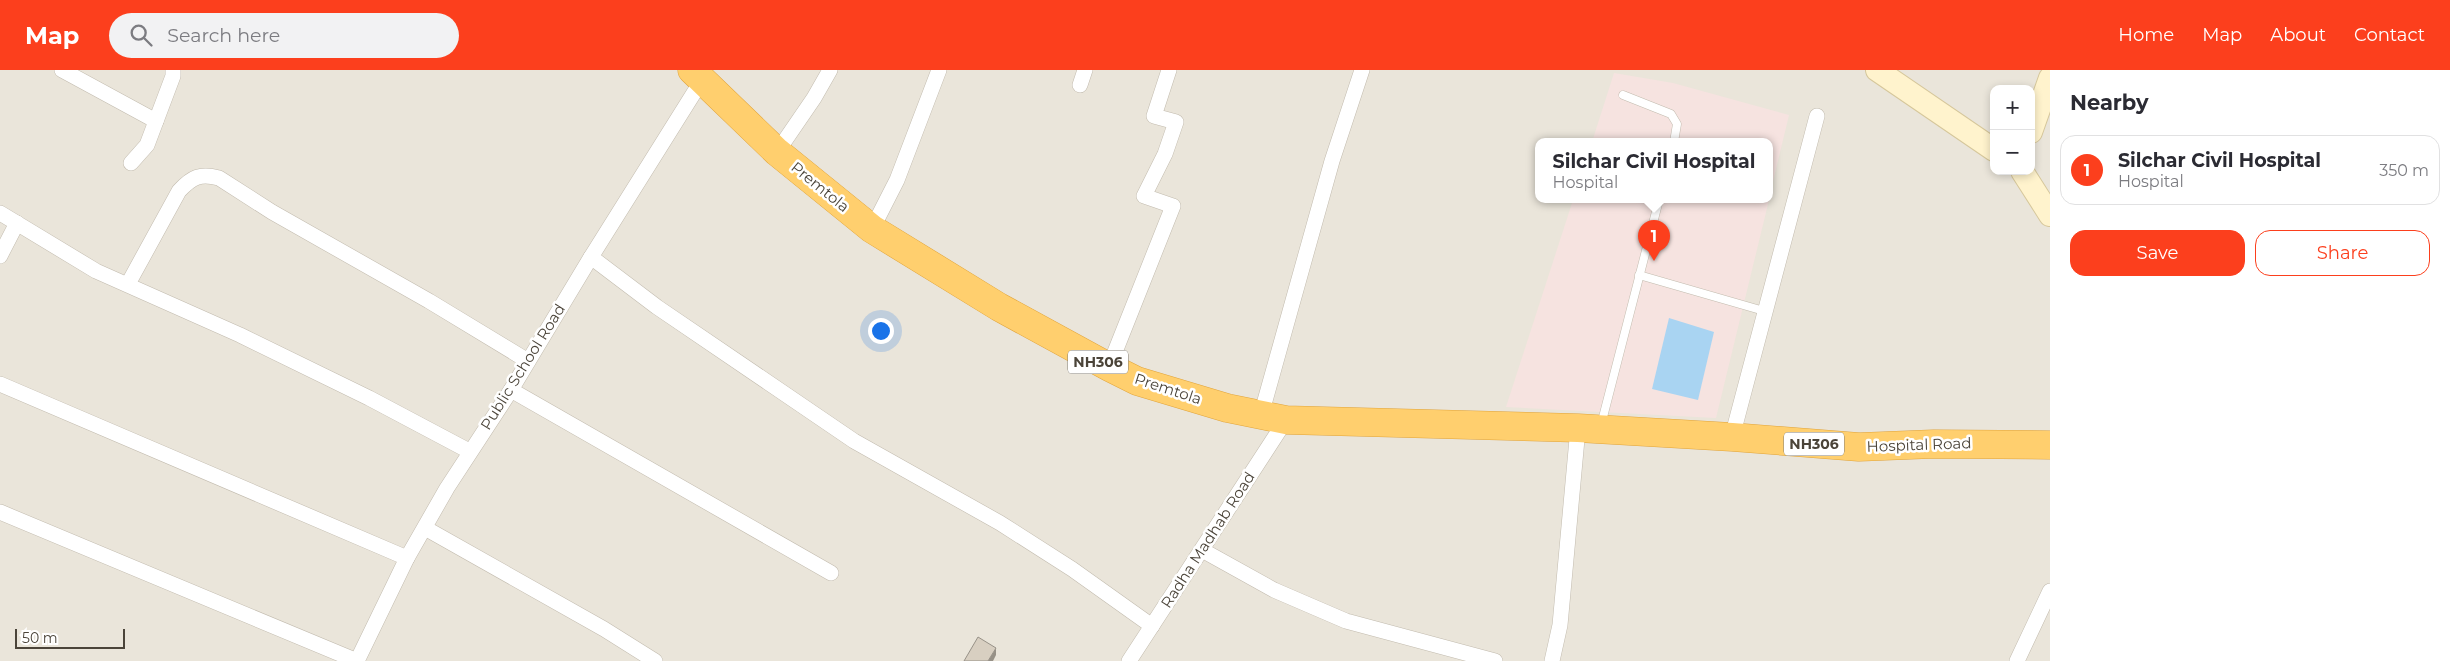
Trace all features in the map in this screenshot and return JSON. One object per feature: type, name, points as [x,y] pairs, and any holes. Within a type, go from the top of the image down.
[{"type":"highway","name":"Premtola","points":[[697,75],[777,152],[872,229],[999,307],[1137,381],[1227,408],[1273,418],[1589,428]]},
{"type":"highway","name":"Hospital Road","points":[[1589,428],[1732,436],[1859,447],[1934,444],[2050,445]]},
{"type":"main road","points":[[1877,70],[1990,147]]},
{"type":"main road","points":[[2032,130],[2050,78]]},
{"type":"main road","points":[[2025,175],[2050,215]]},
{"type":"street","points":[[62,70],[156,121]]},
{"type":"street","points":[[131,163],[147,145],[173,76],[173,70]]},
{"type":"street","points":[[777,152],[814,98],[830,70]]},
{"type":"street","points":[[872,229],[897,180],[939,70]]},
{"type":"street","points":[[1080,86],[1085,70]]},
{"type":"street","points":[[1109,367],[1173,206],[1144,196],[1165,154],[1176,122],[1154,116],[1168,70]]},
{"type":"street","name":"Radha Madhab Road","points":[[1129,661],[1202,550],[1273,418],[1332,160],[1362,70]]},
{"type":"street","name":"Public School Road","points":[[357,661],[408,558],[469,451],[511,390],[697,75]]},
{"type":"street","points":[[1732,436],[1817,116]]},
{"type":"street","points":[[128,284],[179,191],[191,178],[199,174],[209,175],[219,178],[272,212],[421,296],[528,361]]},
{"type":"street","points":[[0,213],[96,271],[240,334],[369,398],[469,451]]},
{"type":"street","points":[[0,256],[17,223]]},
{"type":"street","points":[[591,257],[657,307],[838,431],[1008,528],[1072,569],[1152,626]]},
{"type":"street","points":[[0,384],[216,478],[408,558]]},
{"type":"street","points":[[511,390],[831,573]]},
{"type":"street","points":[[1552,661],[1560,625],[1589,428]]},
{"type":"street","points":[[0,512],[357,661]]},
{"type":"street","points":[[425,528],[604,629],[655,661]]},
{"type":"street","points":[[1202,550],[1274,590],[1346,621],[1495,661]]},
{"type":"street","points":[[2017,661],[2050,591]]},
{"type":"lane","points":[[1624,95],[1671,114],[1677,124],[1675,138]]},
{"type":"lane","points":[[1589,428],[1639,275],[1658,203]]},
{"type":"lane","points":[[1639,275],[1764,311]]},
{"type":"shaded area","points":[[0,70],[2050,70],[2050,661],[0,661]]},
{"type":"shaded area","points":[[1614,73],[1673,83],[1789,115],[1773,181],[1773,138],[1593,138]]},
{"type":"shaded area","points":[[1572,203],[1768,203],[1716,418],[1506,407]]},
{"type":"water","points":[[1669,318],[1714,332],[1698,400],[1652,389]]},
{"type":"building","points":[[978,637],[996,648],[988,661],[964,661]]},
{"type":"place","name":"Silchar Civil Hospital","points":[[1654,261]]}]
